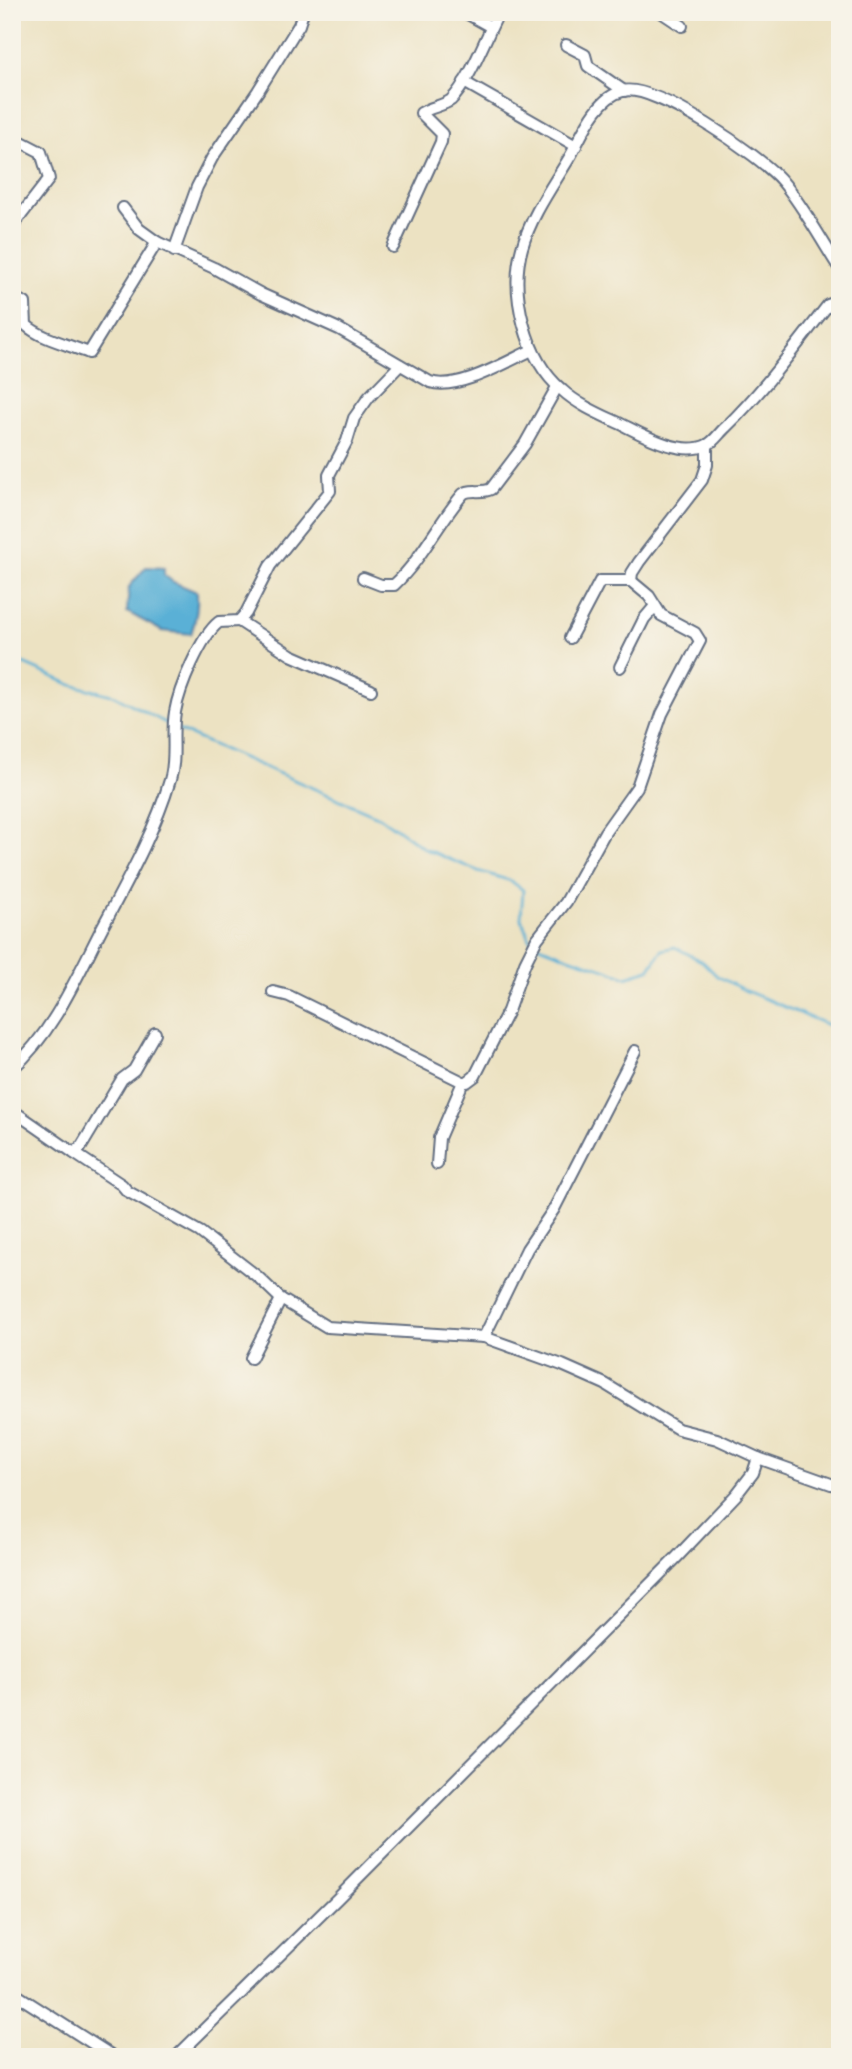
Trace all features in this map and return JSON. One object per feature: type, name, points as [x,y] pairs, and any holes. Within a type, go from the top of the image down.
[{"type":"street","points":[[174,251],[188,211],[212,158],[258,92],[299,25],[303,12]]},
{"type":"street","points":[[464,12],[491,27]]},
{"type":"street","points":[[393,247],[441,142],[442,134],[421,113],[429,107],[449,101],[464,82],[499,12]]},
{"type":"street","points":[[661,12],[682,26]]},
{"type":"street","points":[[566,45],[586,55],[588,65],[624,90]]},
{"type":"street","points":[[464,82],[576,146]]},
{"type":"street","points":[[839,266],[785,185],[749,153],[714,129],[655,96],[624,90],[614,94],[597,110],[531,226],[521,250],[519,279],[520,311],[532,350],[557,387],[602,415],[660,443],[682,447],[707,445],[749,405],[828,305],[840,301]]},
{"type":"street","points":[[12,137],[41,152],[50,179],[12,227]]},
{"type":"street","points":[[123,208],[139,229],[157,242],[339,329],[430,382],[446,385],[532,350]]},
{"type":"street","points":[[12,297],[25,303],[26,325],[38,336],[57,340],[89,353],[157,242]]},
{"type":"street","points":[[239,621],[246,613],[270,566],[330,491],[329,475],[347,441],[354,418],[369,397],[400,365]]},
{"type":"street","points":[[363,578],[381,585],[394,585],[416,561],[463,494],[467,491],[482,492],[491,489],[525,444],[557,387]]},
{"type":"street","points":[[631,581],[632,573],[639,562],[702,480],[707,465],[707,445]]},
{"type":"street","points":[[273,992],[289,996],[463,1082],[475,1076],[508,1011],[525,963],[537,939],[566,902],[605,832],[637,787],[662,714],[700,641],[695,633],[661,615],[649,596],[631,581],[600,581],[570,638]]},
{"type":"street","points":[[620,667],[643,619],[655,606]]},
{"type":"street","points":[[12,1069],[51,1022],[136,863],[169,782],[174,763],[175,711],[182,689],[204,639],[219,622],[239,621],[290,655],[371,690]]},
{"type":"street","points":[[74,1153],[81,1147],[122,1079],[134,1070],[155,1033]]},
{"type":"street","points":[[484,1337],[527,1249],[554,1209],[635,1051]]},
{"type":"street","points":[[437,1164],[439,1138],[463,1082]]},
{"type":"street","points":[[12,1110],[127,1191],[200,1233],[258,1277],[281,1299],[327,1327],[484,1337],[562,1365],[605,1384],[678,1429],[717,1439],[758,1458],[840,1485]]},
{"type":"street","points":[[251,1358],[281,1299]]},
{"type":"street","points":[[176,2057],[677,1557],[736,1495],[753,1473],[758,1458]]},
{"type":"street","points":[[12,1992],[114,2057]]},
{"type":"water","points":[[146,567],[164,568],[164,575],[173,582],[197,592],[191,634],[162,631],[127,612],[129,587]]},
{"type":"waterway","points":[[12,659],[72,685],[116,696],[169,725]]},
{"type":"waterway","points":[[178,730],[380,817],[425,849],[478,871],[511,881],[523,890],[521,918],[531,941]]},
{"type":"waterway","points":[[536,944],[626,977],[649,970],[662,950],[675,947],[703,962],[717,976],[744,990],[840,1030]]}]
